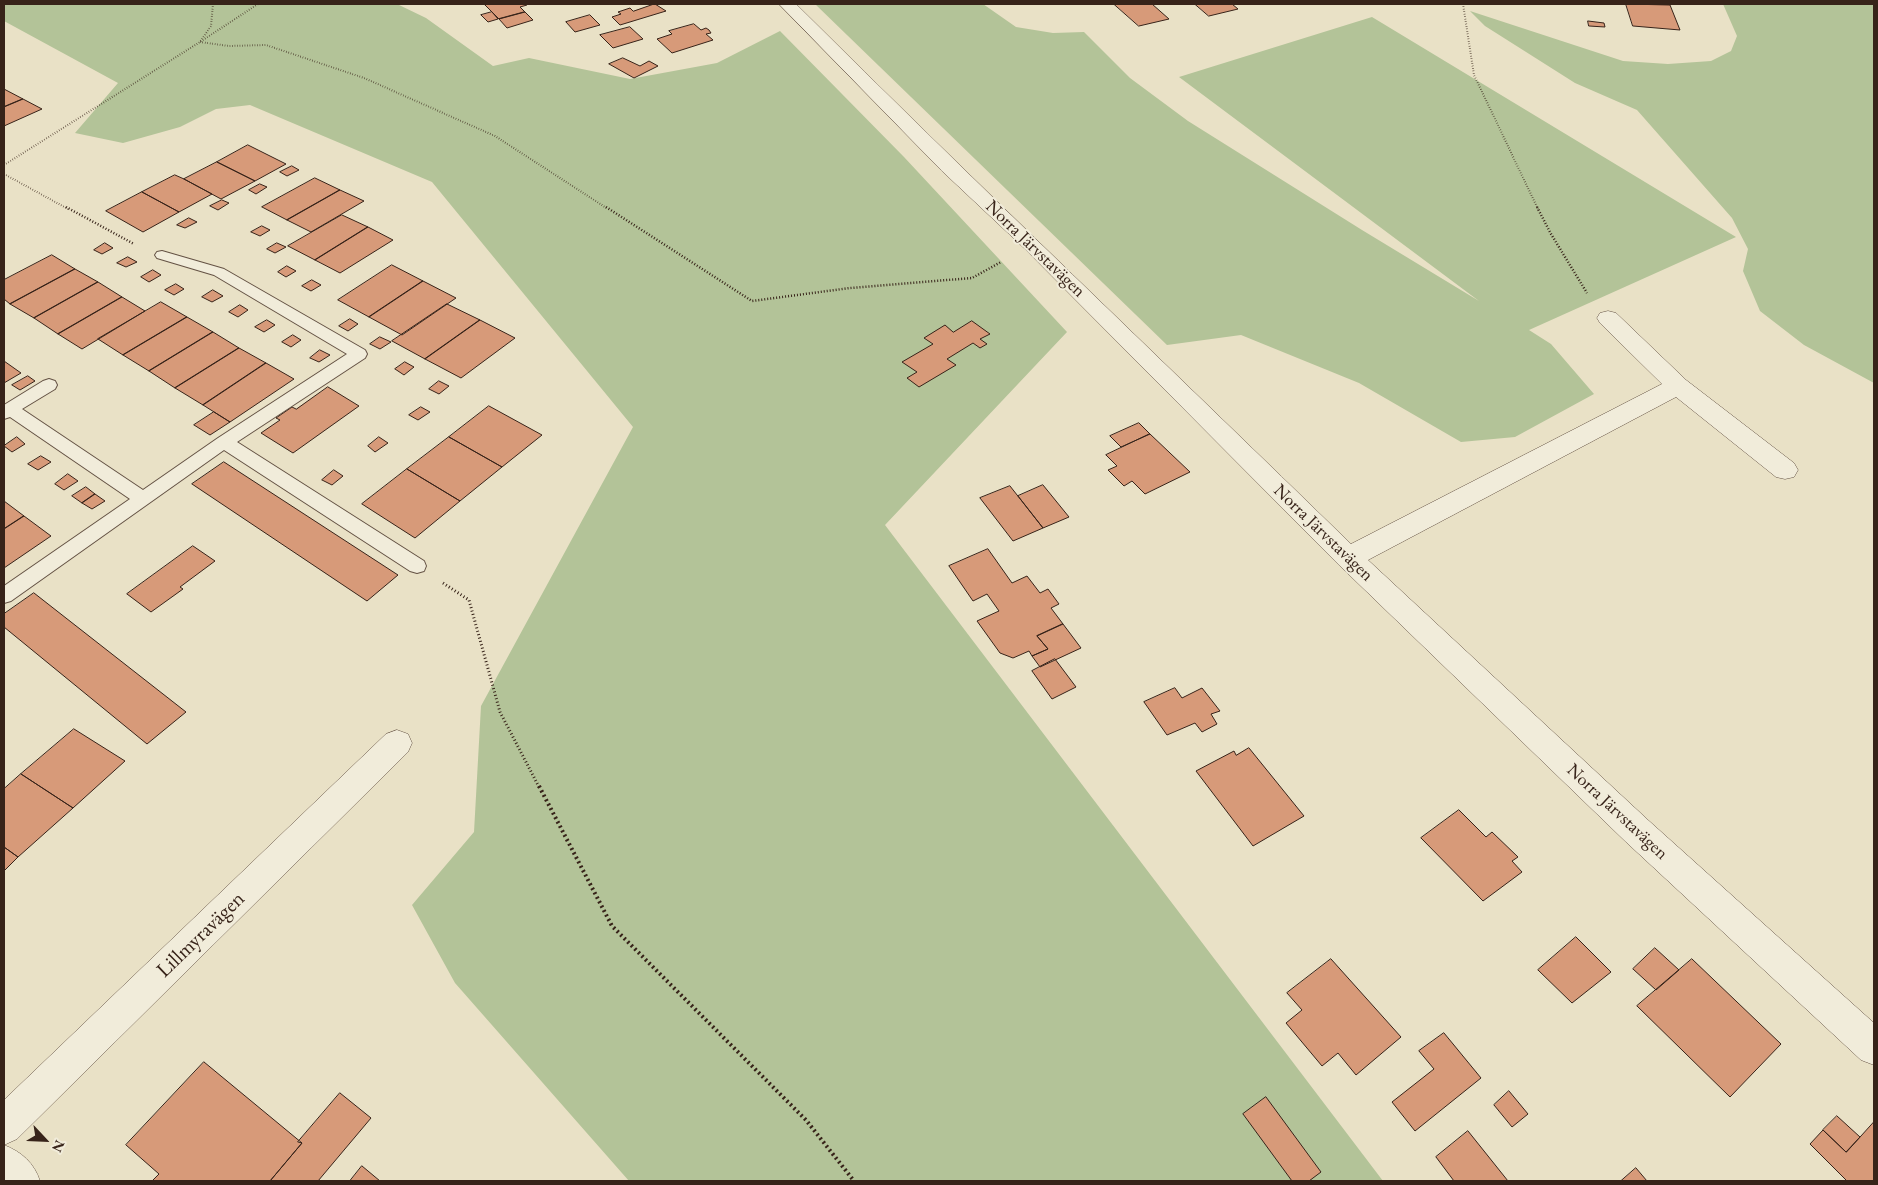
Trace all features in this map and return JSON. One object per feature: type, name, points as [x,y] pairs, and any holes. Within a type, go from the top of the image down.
[{"type":"street","name":"Norra Järvstavägen","points":[[787,4],[949,167],[1032,245],[1348,558],[1637,831],[1874,1047]]},
{"type":"street","points":[[1608,318],[1678,386],[1785,470]]},
{"type":"street","points":[[1348,558],[1678,386]]},
{"type":"street","name":"Lillmyravägen","points":[[4,1126],[397,743]]},
{"type":"street","points":[[4,1164],[21,1181]]},
{"type":"lane","points":[[4,596],[224,442],[359,354],[219,272],[162,255]]},
{"type":"lane","points":[[49,385],[7,411],[144,499]]},
{"type":"lane","points":[[224,442],[417,566]]},
{"type":"path","points":[[200,42],[211,26],[213,4]]},
{"type":"path","points":[[4,165],[258,4]]},
{"type":"path","points":[[1463,4],[1474,74],[1511,155],[1551,234],[1587,293],[1608,318]]},
{"type":"path","points":[[200,42],[229,46],[266,46],[364,78],[495,136],[752,301],[850,288],[972,278],[1032,245]]},
{"type":"path","points":[[4,174],[134,245],[162,255]]},
{"type":"path","points":[[417,566],[469,600],[500,712],[612,926],[806,1120],[854,1181]]},
{"type":"green space","points":[[4,4],[397,4],[426,18],[493,66],[529,58],[630,79],[717,63],[780,31],[904,157],[1067,332],[885,525],[1383,1181],[629,1181],[455,983],[412,905],[474,832],[481,706],[633,427],[432,182],[250,105],[216,109],[180,127],[123,143],[75,133],[118,83],[4,21]]},
{"type":"green space","points":[[815,4],[983,4],[1016,27],[1053,33],[1084,32],[1130,78],[1188,121],[1479,301],[1179,77],[1372,17],[1736,237],[1529,330],[1551,344],[1594,394],[1515,437],[1461,442],[1359,383],[1241,335],[1167,345]]},
{"type":"green space","points":[[1723,4],[1874,4],[1874,383],[1804,345],[1760,311],[1743,271],[1748,249],[1732,218],[1637,110],[1575,83],[1485,26],[1470,11],[1623,61],[1668,64],[1711,61],[1731,51],[1737,36]]},
{"type":"building","points":[[655,4],[666,11],[620,25],[612,17],[621,14],[618,12],[630,8],[633,11]]},
{"type":"building","points":[[1114,4],[1152,4],[1169,19],[1139,26]]},
{"type":"building","points":[[1195,4],[1232,4],[1238,9],[1209,16]]},
{"type":"building","points":[[1626,4],[1670,5],[1680,30],[1633,26]]},
{"type":"building","points":[[485,5],[527,5],[520,7],[525,12],[499,19]]},
{"type":"building","points":[[492,12],[498,19],[488,22],[481,15]]},
{"type":"building","points":[[525,12],[533,20],[507,28],[499,19]]},
{"type":"building","points":[[590,15],[600,25],[575,32],[566,22]]},
{"type":"building","points":[[1588,21],[1604,23],[1605,27],[1589,26]]},
{"type":"building","points":[[694,24],[701,30],[706,28],[709,30],[711,33],[706,34],[713,40],[672,53],[657,39],[672,34],[669,31]]},
{"type":"building","points":[[630,27],[643,39],[613,48],[600,35]]},
{"type":"building","points":[[623,58],[640,66],[649,61],[658,66],[634,78],[609,64]]},
{"type":"building","points":[[4,89],[23,99],[4,107]]},
{"type":"building","points":[[23,99],[42,109],[4,126],[4,107]]},
{"type":"building","points":[[248,145],[286,164],[255,181],[217,162]]},
{"type":"building","points":[[217,162],[255,181],[221,199],[184,179]]},
{"type":"building","points":[[292,166],[299,170],[287,176],[280,172]]},
{"type":"building","points":[[175,175],[212,194],[179,212],[142,192]]},
{"type":"building","points":[[315,178],[340,190],[287,220],[262,207]]},
{"type":"building","points":[[260,184],[267,187],[256,194],[249,190]]},
{"type":"building","points":[[340,190],[364,201],[311,232],[287,220]]},
{"type":"building","points":[[142,192],[179,212],[143,232],[106,211]]},
{"type":"building","points":[[222,200],[229,203],[218,210],[210,206]]},
{"type":"building","points":[[342,215],[368,227],[315,260],[288,246]]},
{"type":"building","points":[[189,218],[197,222],[185,228],[177,225]]},
{"type":"building","points":[[262,226],[270,230],[260,236],[251,232]]},
{"type":"building","points":[[368,227],[393,240],[340,273],[315,260]]},
{"type":"building","points":[[105,243],[113,248],[102,254],[94,250]]},
{"type":"building","points":[[277,243],[286,247],[275,253],[267,249]]},
{"type":"building","points":[[52,255],[75,269],[10,304],[4,299],[4,280]]},
{"type":"building","points":[[128,257],[137,262],[126,267],[117,263]]},
{"type":"building","points":[[392,265],[423,281],[369,317],[338,300]]},
{"type":"building","points":[[287,266],[296,271],[286,277],[278,272]]},
{"type":"building","points":[[75,269],[98,282],[34,318],[10,304]]},
{"type":"building","points":[[153,270],[161,275],[149,282],[141,277]]},
{"type":"building","points":[[312,280],[321,285],[311,291],[302,286]]},
{"type":"building","points":[[423,281],[456,298],[402,335],[369,317]]},
{"type":"building","points":[[98,282],[122,297],[58,334],[34,318]]},
{"type":"building","points":[[176,284],[184,289],[174,295],[165,290]]},
{"type":"building","points":[[213,290],[223,296],[212,302],[202,297]]},
{"type":"building","points":[[122,297],[145,311],[82,349],[58,334]]},
{"type":"building","points":[[161,302],[187,317],[123,355],[98,339]]},
{"type":"building","points":[[447,304],[480,320],[425,359],[392,341]]},
{"type":"building","points":[[240,305],[248,310],[238,317],[229,312]]},
{"type":"building","points":[[187,317],[213,332],[149,371],[123,355]]},
{"type":"building","points":[[350,319],[358,324],[348,331],[339,326]]},
{"type":"building","points":[[267,320],[275,325],[264,332],[255,327]]},
{"type":"building","points":[[480,320],[515,338],[461,378],[425,359]]},
{"type":"building","points":[[972,321],[990,334],[980,339],[987,344],[980,348],[973,343],[947,359],[956,365],[919,387],[907,378],[917,372],[902,362],[933,344],[924,338],[945,325],[953,332]]},
{"type":"building","points":[[213,332],[239,348],[175,388],[149,371]]},
{"type":"building","points":[[293,335],[301,340],[291,347],[282,342]]},
{"type":"building","points":[[380,337],[391,342],[380,349],[370,344]]},
{"type":"building","points":[[239,348],[266,363],[203,405],[175,388]]},
{"type":"building","points":[[320,350],[330,355],[319,362],[310,358]]},
{"type":"building","points":[[4,361],[21,373],[4,383]]},
{"type":"building","points":[[405,362],[414,367],[404,375],[395,369]]},
{"type":"building","points":[[266,363],[294,379],[230,422],[203,405]]},
{"type":"building","points":[[28,376],[35,381],[20,390],[12,385]]},
{"type":"building","points":[[439,381],[449,386],[439,394],[429,389]]},
{"type":"building","points":[[328,387],[359,406],[293,453],[261,433],[280,420],[276,418],[292,407],[296,409]]},
{"type":"building","points":[[489,406],[542,435],[502,467],[449,437]]},
{"type":"building","points":[[421,407],[430,412],[418,420],[409,415]]},
{"type":"building","points":[[214,412],[230,422],[210,435],[194,425]]},
{"type":"building","points":[[1139,423],[1150,434],[1121,447],[1110,436]]},
{"type":"building","points":[[1150,434],[1190,472],[1145,494],[1132,481],[1124,486],[1108,470],[1117,466],[1106,455]]},
{"type":"building","points":[[17,437],[25,444],[12,452],[4,446]]},
{"type":"building","points":[[379,437],[388,443],[375,452],[368,446]]},
{"type":"building","points":[[449,437],[502,467],[460,501],[407,469]]},
{"type":"building","points":[[41,456],[51,462],[38,470],[28,464]]},
{"type":"building","points":[[224,462],[398,575],[367,601],[192,484]]},
{"type":"building","points":[[407,469],[460,501],[415,538],[362,504]]},
{"type":"building","points":[[334,470],[343,476],[332,485],[322,480]]},
{"type":"building","points":[[68,474],[78,481],[64,490],[55,484]]},
{"type":"building","points":[[1043,485],[1069,517],[1043,528],[1018,496]]},
{"type":"building","points":[[1010,486],[1043,528],[1013,541],[980,498]]},
{"type":"building","points":[[86,487],[95,494],[82,503],[72,496]]},
{"type":"building","points":[[95,494],[105,501],[92,509],[82,503]]},
{"type":"building","points":[[4,501],[24,516],[4,529]]},
{"type":"building","points":[[24,516],[51,536],[4,568],[4,529]]},
{"type":"building","points":[[193,546],[215,561],[180,587],[183,589],[151,612],[127,594]]},
{"type":"building","points":[[988,549],[1012,583],[1027,576],[1040,593],[1048,589],[1059,604],[1051,608],[1063,624],[1037,636],[1048,649],[1032,656],[1029,651],[1013,658],[1000,653],[977,621],[999,611],[987,594],[973,601],[949,566]]},
{"type":"building","points":[[34,593],[186,712],[147,744],[4,627],[4,614]]},
{"type":"building","points":[[1063,624],[1081,648],[1040,667],[1032,656],[1048,649],[1037,636]]},
{"type":"building","points":[[1055,659],[1076,687],[1052,699],[1032,671]]},
{"type":"building","points":[[1175,688],[1182,698],[1202,688],[1220,711],[1211,714],[1217,724],[1202,732],[1195,723],[1167,735],[1144,702]]},
{"type":"building","points":[[74,729],[125,761],[73,808],[21,774]]},
{"type":"building","points":[[1249,748],[1304,816],[1253,846],[1196,771],[1234,751],[1236,755]]},
{"type":"building","points":[[21,774],[73,808],[18,857],[4,847],[4,789]]},
{"type":"building","points":[[1459,810],[1486,837],[1492,832],[1518,857],[1512,861],[1522,872],[1483,901],[1421,838]]},
{"type":"building","points":[[4,847],[18,857],[4,871]]},
{"type":"building","points":[[1576,937],[1611,972],[1572,1003],[1538,970]]},
{"type":"building","points":[[1655,948],[1679,970],[1656,990],[1633,969]]},
{"type":"building","points":[[1331,959],[1401,1037],[1356,1075],[1338,1053],[1322,1066],[1286,1023],[1302,1010],[1287,993]]},
{"type":"building","points":[[1692,959],[1781,1044],[1730,1097],[1637,1006]]},
{"type":"building","points":[[1444,1033],[1481,1078],[1415,1131],[1392,1102],[1434,1069],[1419,1051]]},
{"type":"building","points":[[204,1062],[302,1143],[270,1181],[152,1181],[159,1174],[126,1145]]},
{"type":"building","points":[[1509,1091],[1528,1114],[1512,1127],[1494,1105]]},
{"type":"building","points":[[340,1093],[371,1118],[318,1181],[270,1181],[302,1143],[298,1142]]},
{"type":"building","points":[[1266,1097],[1321,1172],[1309,1181],[1292,1181],[1243,1114]]},
{"type":"building","points":[[1837,1116],[1860,1137],[1846,1152],[1823,1130]]},
{"type":"building","points":[[1874,1122],[1874,1181],[1847,1181],[1810,1144],[1823,1130],[1846,1152]]},
{"type":"building","points":[[1468,1131],[1508,1181],[1454,1181],[1436,1157]]},
{"type":"building","points":[[362,1166],[380,1181],[350,1181]]},
{"type":"building","points":[[1636,1168],[1647,1181],[1621,1181]]}]
